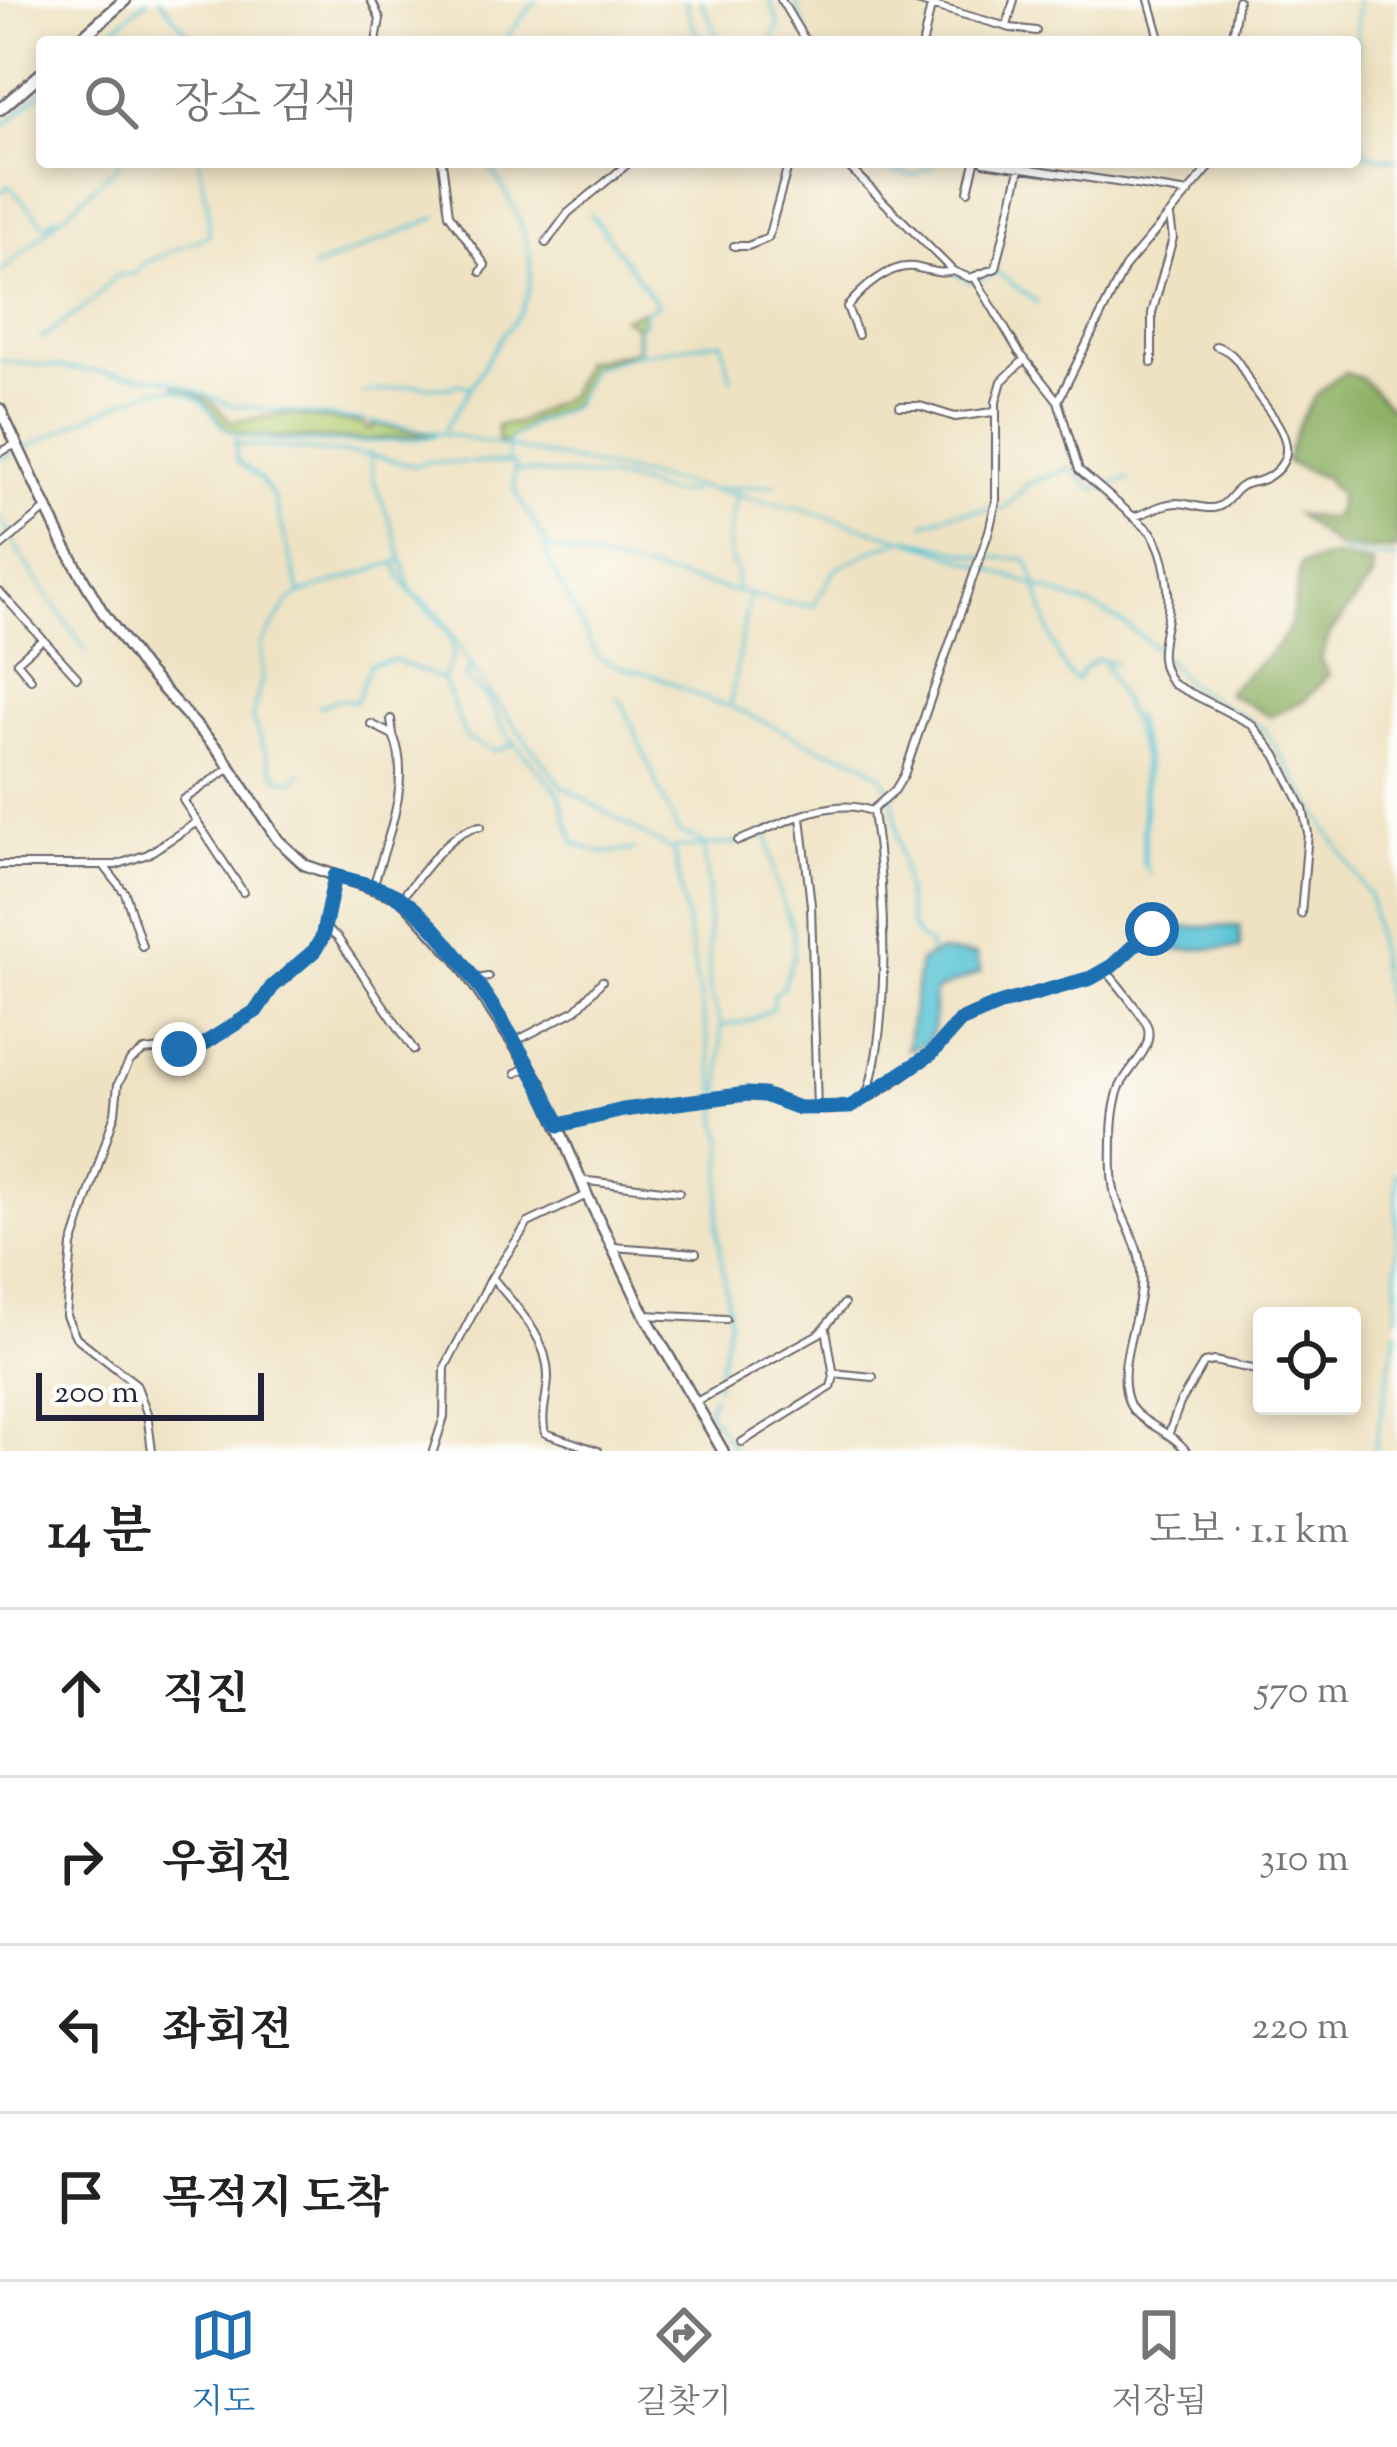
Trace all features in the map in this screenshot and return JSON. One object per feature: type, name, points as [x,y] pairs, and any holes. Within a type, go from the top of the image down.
[{"type":"main road","points":[[84,36],[125,0]]},
{"type":"main road","points":[[0,109],[36,78]]},
{"type":"street","points":[[371,0],[380,19],[377,36]]},
{"type":"street","points":[[781,0],[802,36]]},
{"type":"street","points":[[913,0],[1036,31]]},
{"type":"street","points":[[1007,26],[1014,0]]},
{"type":"street","points":[[1150,0],[1159,36]]},
{"type":"street","points":[[1232,36],[1238,0]]},
{"type":"street","points":[[924,36],[931,6]]},
{"type":"street","points":[[443,168],[449,214],[485,265],[481,272]]},
{"type":"street","points":[[545,243],[568,213],[623,168]]},
{"type":"street","points":[[734,246],[768,238],[787,168]]},
{"type":"street","points":[[850,168],[953,271],[975,278],[1058,401],[1079,470],[1151,532],[1165,561],[1168,608],[1160,656],[1165,674],[1173,684],[1251,724],[1276,755],[1292,796],[1303,809],[1308,833],[1301,914]]},
{"type":"street","points":[[968,191],[974,168]]},
{"type":"street","points":[[1011,168],[1189,193]]},
{"type":"street","points":[[1058,401],[1119,276],[1209,168]]},
{"type":"street","points":[[975,278],[996,268],[1020,170]]},
{"type":"street","points":[[1152,363],[1151,313],[1173,238],[1170,217]]},
{"type":"street","points":[[857,335],[847,307],[886,274],[902,267],[945,274],[953,271]]},
{"type":"street","points":[[1133,517],[1172,503],[1217,507],[1243,485],[1274,473],[1284,461],[1288,443],[1280,425],[1250,386],[1237,357],[1216,346]]},
{"type":"street","points":[[738,841],[834,809],[871,811],[904,775],[989,531],[996,501],[993,412],[1002,381],[1025,358]]},
{"type":"street","points":[[900,406],[920,406],[956,417],[993,412]]},
{"type":"street","points":[[0,409],[46,509],[120,639],[230,768],[294,857],[401,898],[472,980],[529,1066],[645,1315],[723,1451]]},
{"type":"street","points":[[0,452],[15,445]]},
{"type":"street","points":[[0,547],[46,509]]},
{"type":"street","points":[[0,592],[77,677]]},
{"type":"street","points":[[32,679],[17,662],[42,640]]},
{"type":"street","points":[[373,887],[395,809],[399,760],[391,719]]},
{"type":"street","points":[[371,724],[393,735]]},
{"type":"street","points":[[230,768],[183,800],[243,892]]},
{"type":"street","points":[[865,1097],[879,1048],[881,969],[871,811]]},
{"type":"street","points":[[801,818],[811,905],[817,1110]]},
{"type":"street","points":[[0,865],[105,867],[148,854],[197,822]]},
{"type":"street","points":[[401,898],[454,838],[468,827],[481,826]]},
{"type":"street","points":[[105,867],[125,893],[142,946]]},
{"type":"street","points":[[152,1451],[147,1413],[136,1384],[76,1337],[66,1316],[72,1246],[115,1113],[118,1084],[130,1061],[143,1051],[202,1045],[256,1011],[272,987],[314,951],[335,876]]},
{"type":"street","points":[[324,928],[337,938],[414,1050]]},
{"type":"street","points":[[560,1125],[623,1110],[747,1094],[817,1110],[850,1107],[931,1054],[960,1021],[1091,978],[1152,929]]},
{"type":"street","points":[[1106,970],[1143,1015],[1149,1034],[1118,1089],[1112,1135],[1114,1193],[1134,1234],[1141,1273],[1126,1382],[1130,1405],[1186,1451]]},
{"type":"street","points":[[472,980],[488,977]]},
{"type":"street","points":[[514,1042],[576,1010],[602,981]]},
{"type":"street","points":[[516,1073],[529,1066]]},
{"type":"street","points":[[580,1180],[679,1192]]},
{"type":"street","points":[[433,1451],[444,1417],[445,1367],[492,1277],[528,1223],[586,1195]]},
{"type":"street","points":[[613,1247],[696,1253]]},
{"type":"street","points":[[492,1277],[544,1350],[549,1371],[545,1433],[598,1451]]},
{"type":"street","points":[[693,1403],[820,1334],[844,1304]]},
{"type":"street","points":[[645,1315],[726,1319]]},
{"type":"street","points":[[742,1442],[830,1389],[833,1373],[825,1326]]},
{"type":"street","points":[[1169,1433],[1204,1363],[1253,1370]]},
{"type":"street","points":[[833,1373],[873,1377]]},
{"type":"green space","points":[[643,311],[644,320],[637,328],[638,352],[591,367],[572,405],[532,422],[505,443],[498,442],[497,426],[517,423],[569,395],[584,362],[637,351],[636,326],[623,318]]},
{"type":"green space","points":[[1345,373],[1361,378],[1390,407],[1397,408],[1397,550],[1338,548],[1296,514],[1330,519],[1336,513],[1340,494],[1328,479],[1286,462],[1306,411],[1322,390]]},
{"type":"green space","points":[[174,384],[208,398],[231,422],[286,414],[366,424],[366,429],[373,429],[372,424],[434,435],[363,440],[250,436],[228,430],[202,398],[175,389]]},
{"type":"green space","points":[[1332,556],[1373,564],[1372,578],[1330,633],[1320,660],[1329,674],[1305,700],[1270,716],[1227,693],[1287,631],[1301,565]]},
{"type":"water","points":[[1240,926],[1240,948],[1165,950],[1165,928]]},
{"type":"water","points":[[938,952],[976,955],[981,972],[935,991],[930,1035],[926,1043],[907,1049],[920,961]]},
{"type":"waterway","points":[[104,36],[147,0]]},
{"type":"waterway","points":[[160,0],[191,36]]},
{"type":"waterway","points":[[507,36],[537,0]]},
{"type":"waterway","points":[[685,0],[698,36]]},
{"type":"waterway","points":[[701,0],[717,36]]},
{"type":"waterway","points":[[770,0],[779,25],[774,36]]},
{"type":"waterway","points":[[795,0],[808,36]]},
{"type":"waterway","points":[[1357,0],[1357,36]]},
{"type":"waterway","points":[[0,129],[36,97]]},
{"type":"waterway","points":[[1361,138],[1366,154],[1396,160]]},
{"type":"waterway","points":[[0,273],[115,168]]},
{"type":"waterway","points":[[41,339],[94,300],[116,275],[135,274],[143,264],[209,235],[200,168]]},
{"type":"waterway","points":[[445,429],[520,313],[528,291],[528,247],[511,202],[491,168]]},
{"type":"waterway","points":[[854,168],[858,173]]},
{"type":"waterway","points":[[888,168],[914,176],[929,168]]},
{"type":"waterway","points":[[0,192],[9,186],[46,226],[57,216]]},
{"type":"waterway","points":[[507,461],[508,441],[533,423],[573,406],[591,368],[639,352],[638,327],[644,323],[644,312],[657,304],[591,214]]},
{"type":"waterway","points":[[312,269],[437,217]]},
{"type":"waterway","points":[[955,274],[970,282],[998,273],[1038,303]]},
{"type":"waterway","points":[[639,354],[722,341],[731,379]]},
{"type":"waterway","points":[[0,361],[165,379],[231,405],[364,421]]},
{"type":"waterway","points":[[362,394],[413,385],[469,387]]},
{"type":"waterway","points":[[23,449],[119,404],[168,389],[195,397],[226,429],[250,437],[367,442],[436,435]]},
{"type":"waterway","points":[[372,422],[801,509],[930,547],[1098,609],[1158,650]]},
{"type":"waterway","points":[[235,440],[241,445],[370,455],[416,466],[423,462],[514,463],[514,489],[549,548],[785,603],[813,606],[835,570],[900,541]]},
{"type":"waterway","points":[[235,441],[237,461],[274,498],[300,592]]},
{"type":"waterway","points":[[370,453],[373,478],[411,591],[438,613],[488,692],[562,786],[674,852],[717,1093]]},
{"type":"waterway","points":[[0,459],[12,454]]},
{"type":"waterway","points":[[924,524],[953,513],[1005,508],[1028,484],[1070,468],[1093,489],[1129,479]]},
{"type":"waterway","points":[[517,471],[622,479],[667,493],[691,492]]},
{"type":"waterway","points":[[716,489],[776,485]]},
{"type":"waterway","points":[[736,488],[729,553],[737,589]]},
{"type":"waterway","points":[[0,517],[86,651]]},
{"type":"waterway","points":[[908,538],[983,557],[1027,559],[1036,583]]},
{"type":"waterway","points":[[546,546],[547,557],[597,656],[730,706]]},
{"type":"waterway","points":[[1343,552],[1397,559]]},
{"type":"waterway","points":[[302,772],[293,781],[280,778],[252,718],[262,678],[261,645],[289,601],[300,594],[399,561]]},
{"type":"waterway","points":[[396,564],[409,590],[452,641],[453,656],[443,680]]},
{"type":"waterway","points":[[1038,590],[1053,641],[1070,675],[1077,681],[1082,670],[1097,659],[1115,663]]},
{"type":"waterway","points":[[749,595],[730,706],[820,748],[858,759],[881,775],[893,797],[910,924],[919,939],[930,944],[929,953]]},
{"type":"waterway","points":[[1164,657],[1190,686],[1264,729],[1370,897],[1397,1079]]},
{"type":"waterway","points":[[318,707],[340,699],[356,702],[370,664],[395,660],[443,680],[466,738],[495,751],[516,743]]},
{"type":"waterway","points":[[1103,661],[1142,756],[1143,864],[1150,873]]},
{"type":"waterway","points":[[470,666],[466,679],[487,698],[504,731],[558,792],[575,844],[603,853],[634,850]]},
{"type":"waterway","points":[[617,698],[678,832],[704,847],[709,989],[721,1025],[721,1093]]},
{"type":"waterway","points":[[1134,715],[1146,760],[1145,867]]},
{"type":"waterway","points":[[722,1026],[749,1021],[773,1008],[773,994],[782,988],[794,955],[793,930],[776,883],[769,840],[762,835],[747,841]]},
{"type":"waterway","points":[[675,848],[738,843]]},
{"type":"waterway","points":[[716,1386],[730,1318],[717,1230],[724,1142],[719,1102]]},
{"type":"waterway","points":[[1397,1172],[1397,1316]]},
{"type":"waterway","points":[[1374,1451],[1397,1329]]},
{"type":"waterway","points":[[713,1396],[708,1411],[735,1451]]},
{"type":"route","points":[[179,1049],[202,1045],[256,1011],[272,987],[314,951],[322,938],[335,876],[396,896],[421,915],[457,958],[514,1042],[560,1125],[623,1110],[747,1094],[799,1108],[850,1107],[931,1054],[960,1021],[1002,1003],[1091,978],[1112,966],[1152,929]]}]
